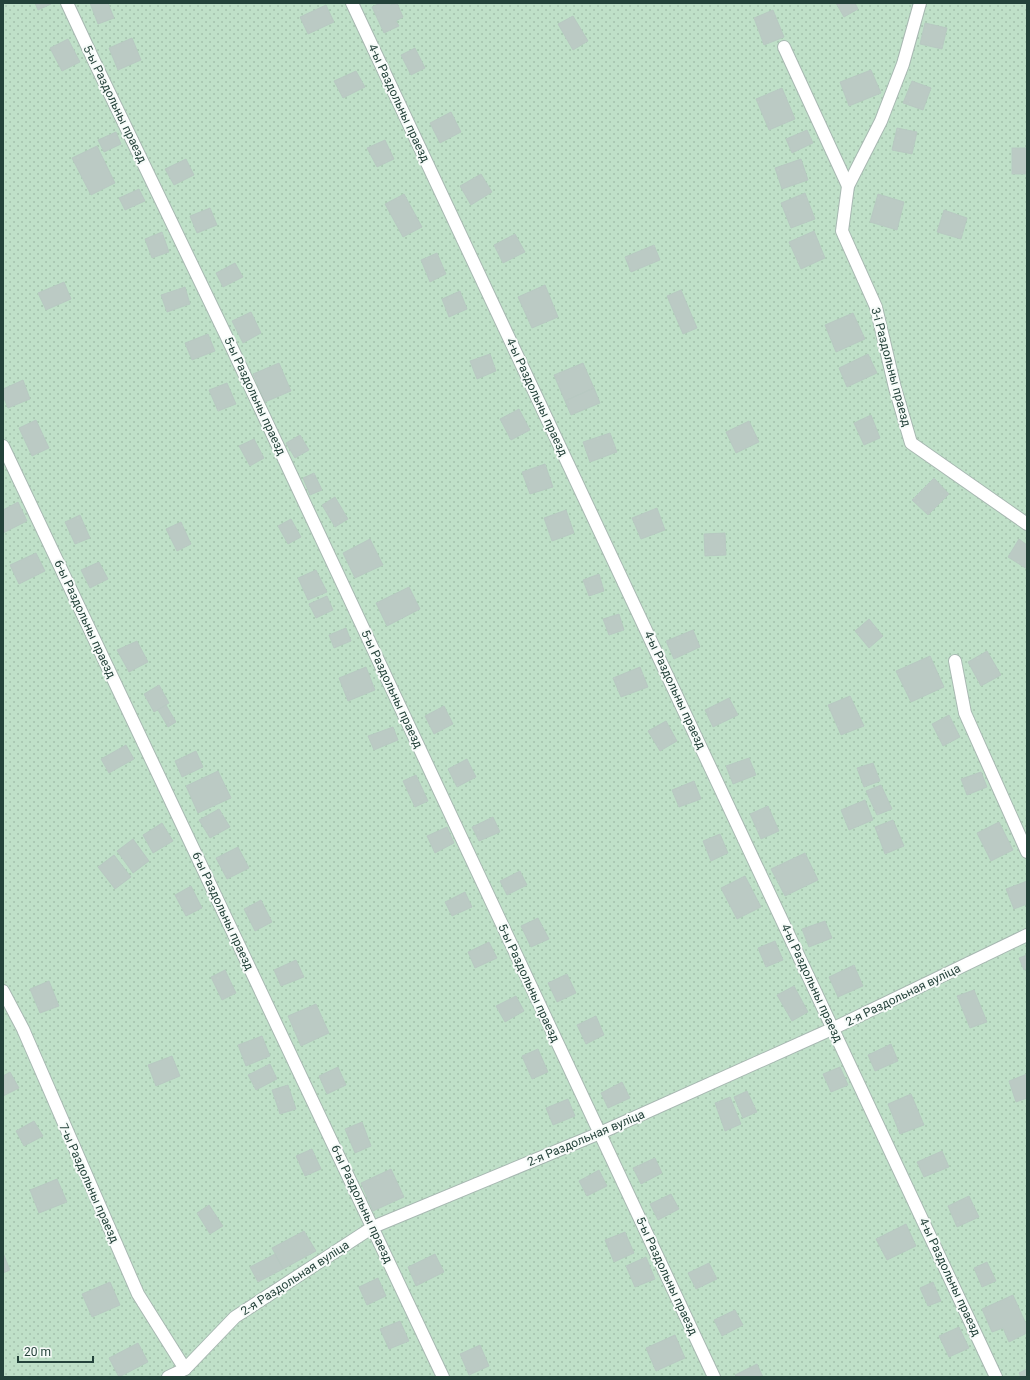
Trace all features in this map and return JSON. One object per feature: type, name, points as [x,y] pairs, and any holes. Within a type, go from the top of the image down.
[{"type":"lane","name":"5-ы Раздольны праезд","points":[[67,3],[242,369],[714,1377]]},
{"type":"lane","name":"4-ы Раздольны праезд","points":[[352,3],[834,1028],[996,1377]]},
{"type":"lane","name":"3-і Раздольны праезд","points":[[920,3],[900,71],[881,121],[848,186],[842,231],[876,307],[895,388],[911,443],[1027,524]]},
{"type":"lane","points":[[784,47],[848,186]]},
{"type":"lane","name":"6-ы Раздольны праезд","points":[[3,446],[443,1377]]},
{"type":"lane","points":[[955,660],[964,713],[1027,852]]},
{"type":"lane","name":"2-я Раздольная вуліца","points":[[168,1377],[184,1369],[235,1317],[373,1228],[600,1133],[834,1028],[1027,935]]},
{"type":"lane","name":"7-ы Раздольны праезд","points":[[3,991],[23,1029],[138,1294],[184,1369]]},
{"type":"green space","points":[[3,3],[1027,3],[1027,1377],[3,1377]]},
{"type":"building","points":[[35,3],[51,3],[51,4],[38,10]]},
{"type":"building","points":[[90,3],[108,3],[114,18],[98,24]]},
{"type":"building","points":[[380,3],[389,3],[390,5],[397,3],[403,17],[396,21],[399,26],[384,33],[372,7]]},
{"type":"building","points":[[836,3],[855,3],[858,9],[844,17]]},
{"type":"building","points":[[326,5],[334,22],[308,34],[300,17]]},
{"type":"building","points":[[773,10],[784,37],[764,45],[754,18]]},
{"type":"building","points":[[573,16],[588,41],[573,50],[558,24]]},
{"type":"building","points":[[925,23],[947,28],[942,49],[920,44]]},
{"type":"building","points":[[132,38],[141,60],[118,70],[109,48]]},
{"type":"building","points":[[68,39],[80,62],[62,71],[50,48]]},
{"type":"building","points":[[415,48],[425,68],[411,75],[401,55]]},
{"type":"building","points":[[871,70],[881,93],[849,106],[840,82]]},
{"type":"building","points":[[356,71],[365,87],[343,98],[334,81]]},
{"type":"building","points":[[912,81],[931,88],[923,110],[903,103]]},
{"type":"building","points":[[782,88],[795,119],[769,130],[756,99]]},
{"type":"building","points":[[451,112],[461,132],[440,143],[430,123]]},
{"type":"building","points":[[897,128],[917,132],[912,154],[892,150]]},
{"type":"building","points":[[807,130],[813,143],[792,153],[786,139]]},
{"type":"building","points":[[116,132],[121,144],[104,152],[98,140]]},
{"type":"building","points":[[385,140],[394,159],[377,167],[367,148]]},
{"type":"building","points":[[97,146],[115,183],[91,195],[72,158]]},
{"type":"building","points":[[1012,148],[1027,148],[1027,174],[1012,174]]},
{"type":"building","points":[[186,159],[194,175],[174,185],[165,169]]},
{"type":"building","points":[[801,159],[808,180],[782,189],[775,168]]},
{"type":"building","points":[[481,174],[492,192],[471,205],[460,186]]},
{"type":"building","points":[[139,189],[145,201],[125,210],[119,198]]},
{"type":"building","points":[[805,193],[815,219],[791,228],[781,203]]},
{"type":"building","points":[[404,194],[422,227],[403,237],[385,204]]},
{"type":"building","points":[[878,194],[904,202],[897,230],[870,222]]},
{"type":"building","points":[[210,208],[217,225],[197,233],[190,216]]},
{"type":"building","points":[[944,210],[967,218],[961,239],[937,232]]},
{"type":"building","points":[[814,231],[825,258],[801,269],[789,242]]},
{"type":"building","points":[[162,232],[169,252],[152,258],[145,239]]},
{"type":"building","points":[[515,234],[525,252],[503,263],[494,245]]},
{"type":"building","points":[[654,245],[660,260],[631,272],[625,257]]},
{"type":"building","points":[[437,253],[446,274],[430,282],[421,260]]},
{"type":"building","points":[[235,263],[243,277],[223,287],[216,273]]},
{"type":"building","points":[[64,282],[71,299],[46,310],[38,293]]},
{"type":"building","points":[[545,285],[558,317],[532,328],[518,297]]},
{"type":"building","points":[[185,287],[190,304],[167,312],[161,295]]},
{"type":"building","points":[[681,290],[697,328],[683,334],[667,296]]},
{"type":"building","points":[[460,291],[467,309],[449,317],[442,299]]},
{"type":"building","points":[[251,312],[261,333],[243,343],[232,321]]},
{"type":"building","points":[[853,313],[865,339],[836,352],[825,325]]},
{"type":"building","points":[[208,334],[215,351],[192,360],[185,343]]},
{"type":"building","points":[[490,354],[496,371],[477,379],[470,361]]},
{"type":"building","points":[[868,354],[877,373],[847,387],[839,368]]},
{"type":"building","points":[[279,363],[291,391],[265,402],[253,374]]},
{"type":"building","points":[[583,363],[594,388],[565,401],[554,375]]},
{"type":"building","points":[[23,380],[30,399],[8,408],[3,396],[3,389]]},
{"type":"building","points":[[227,383],[236,404],[218,411],[209,390]]},
{"type":"building","points":[[594,388],[600,403],[571,415],[565,401]]},
{"type":"building","points":[[519,409],[530,430],[511,440],[500,419]]},
{"type":"building","points":[[871,415],[880,438],[864,445],[854,423]]},
{"type":"building","points":[[36,420],[49,448],[32,456],[19,428]]},
{"type":"building","points":[[749,421],[759,442],[736,453],[726,432]]},
{"type":"building","points":[[610,433],[617,452],[590,462],[583,442]]},
{"type":"building","points":[[300,435],[309,450],[295,458],[286,443]]},
{"type":"building","points":[[254,439],[264,458],[250,466],[239,446]]},
{"type":"building","points":[[545,464],[553,487],[530,494],[522,472]]},
{"type":"building","points":[[314,473],[322,490],[310,495],[303,478]]},
{"type":"building","points":[[934,478],[949,494],[928,515],[912,500]]},
{"type":"building","points":[[335,497],[348,519],[335,527],[322,505]]},
{"type":"building","points":[[18,502],[27,521],[3,533],[3,510]]},
{"type":"building","points":[[657,508],[665,530],[641,539],[632,518]]},
{"type":"building","points":[[566,510],[574,533],[552,541],[544,518]]},
{"type":"building","points":[[80,515],[90,538],[75,544],[65,522]]},
{"type":"building","points":[[291,519],[301,537],[288,544],[278,526]]},
{"type":"building","points":[[181,522],[191,544],[177,551],[166,529]]},
{"type":"building","points":[[725,533],[726,555],[705,556],[704,534]]},
{"type":"building","points":[[370,539],[383,565],[355,578],[343,553]]},
{"type":"building","points":[[1019,539],[1027,545],[1027,569],[1008,557]]},
{"type":"building","points":[[36,553],[45,571],[19,584],[10,565]]},
{"type":"building","points":[[99,562],[108,579],[90,588],[81,570]]},
{"type":"building","points":[[316,570],[327,592],[308,600],[298,578]]},
{"type":"building","points":[[599,574],[604,591],[589,596],[583,580]]},
{"type":"building","points":[[409,587],[420,609],[387,626],[376,603]]},
{"type":"building","points":[[327,596],[333,610],[316,618],[309,604]]},
{"type":"building","points":[[619,614],[624,630],[609,635],[603,619]]},
{"type":"building","points":[[869,619],[883,636],[869,648],[855,631]]},
{"type":"building","points":[[346,628],[351,641],[334,648],[329,635]]},
{"type":"building","points":[[693,630],[700,647],[674,659],[666,641]]},
{"type":"building","points":[[137,641],[148,662],[129,672],[117,650]]},
{"type":"building","points":[[987,651],[1001,675],[981,686],[968,662]]},
{"type":"building","points":[[930,656],[944,687],[911,702],[896,671]]},
{"type":"building","points":[[366,667],[375,690],[348,701],[339,678]]},
{"type":"building","points":[[640,667],[648,687],[621,697],[613,678]]},
{"type":"building","points":[[159,685],[169,703],[154,712],[144,694]]},
{"type":"building","points":[[850,696],[864,726],[841,735],[828,705]]},
{"type":"building","points":[[729,698],[738,715],[713,727],[705,710]]},
{"type":"building","points":[[166,705],[176,722],[168,727],[158,710]]},
{"type":"building","points":[[444,706],[453,724],[434,734],[425,716]]},
{"type":"building","points":[[949,715],[960,737],[943,746],[932,724]]},
{"type":"building","points":[[666,721],[677,741],[660,751],[648,731]]},
{"type":"building","points":[[393,727],[398,740],[374,750],[368,736]]},
{"type":"building","points":[[126,745],[134,759],[109,773],[101,759]]},
{"type":"building","points":[[196,751],[203,767],[182,777],[175,761]]},
{"type":"building","points":[[749,758],[756,775],[733,784],[726,766]]},
{"type":"building","points":[[467,759],[476,777],[457,787],[448,769]]},
{"type":"building","points":[[873,763],[880,781],[864,787],[857,768]]},
{"type":"building","points":[[218,771],[231,798],[198,813],[186,786]]},
{"type":"building","points":[[981,772],[987,787],[967,795],[961,779]]},
{"type":"building","points":[[416,775],[428,801],[415,807],[403,781]]},
{"type":"building","points":[[694,781],[701,799],[679,807],[672,790]]},
{"type":"building","points":[[881,785],[892,809],[877,815],[866,791]]},
{"type":"building","points":[[865,800],[873,820],[849,830],[841,810]]},
{"type":"building","points":[[768,806],[779,831],[761,839],[750,814]]},
{"type":"building","points":[[219,809],[230,827],[210,838],[199,820]]},
{"type":"building","points":[[493,817],[500,832],[479,841],[472,827]]},
{"type":"building","points":[[893,820],[904,846],[885,854],[875,827]]},
{"type":"building","points":[[999,822],[1013,850],[991,861],[977,833]]},
{"type":"building","points":[[162,823],[173,841],[153,853],[143,835]]},
{"type":"building","points":[[447,827],[454,843],[435,853],[427,836]]},
{"type":"building","points":[[720,834],[728,853],[711,861],[703,841]]},
{"type":"building","points":[[133,839],[149,861],[133,873],[117,851]]},
{"type":"building","points":[[238,847],[249,868],[227,879],[216,858]]},
{"type":"building","points":[[805,853],[818,880],[785,896],[771,869]]},
{"type":"building","points":[[114,855],[131,877],[115,889],[98,867]]},
{"type":"building","points":[[520,871],[527,885],[507,895],[500,881]]},
{"type":"building","points":[[745,876],[761,907],[737,919],[721,888]]},
{"type":"building","points":[[1027,881],[1027,904],[1014,909],[1006,889]]},
{"type":"building","points":[[191,886],[202,908],[186,916],[175,895]]},
{"type":"building","points":[[465,892],[472,907],[452,916],[445,902]]},
{"type":"building","points":[[261,900],[272,922],[255,931],[244,909]]},
{"type":"building","points":[[538,918],[549,939],[531,947],[521,926]]},
{"type":"building","points":[[825,921],[832,938],[809,947],[802,929]]},
{"type":"building","points":[[775,941],[783,960],[766,967],[758,948]]},
{"type":"building","points":[[489,942],[497,958],[475,968],[468,952]]},
{"type":"building","points":[[1027,955],[1027,968],[1024,970],[1019,958]]},
{"type":"building","points":[[296,960],[304,977],[281,986],[274,970]]},
{"type":"building","points":[[854,965],[863,986],[838,997],[829,977]]},
{"type":"building","points":[[225,970],[236,993],[222,1000],[211,977]]},
{"type":"building","points":[[567,974],[576,993],[557,1002],[548,983]]},
{"type":"building","points":[[49,981],[59,1006],[40,1013],[30,989]]},
{"type":"building","points":[[794,986],[808,1012],[792,1021],[777,995]]},
{"type":"building","points":[[974,990],[987,1022],[970,1028],[957,996]]},
{"type":"building","points":[[516,996],[524,1011],[505,1022],[496,1006]]},
{"type":"building","points":[[316,1004],[329,1033],[301,1046],[288,1016]]},
{"type":"building","points":[[596,1016],[604,1035],[586,1044],[577,1025]]},
{"type":"building","points":[[262,1036],[270,1056],[246,1066],[238,1045]]},
{"type":"building","points":[[891,1044],[898,1061],[875,1071],[868,1055]]},
{"type":"building","points":[[538,1049],[548,1072],[532,1079],[522,1056]]},
{"type":"building","points":[[172,1056],[180,1076],[156,1086],[148,1065]]},
{"type":"building","points":[[270,1064],[277,1079],[256,1090],[248,1075]]},
{"type":"building","points":[[338,1067],[346,1085],[327,1094],[319,1076]]},
{"type":"building","points":[[840,1067],[848,1085],[831,1092],[823,1074]]},
{"type":"building","points":[[10,1072],[19,1088],[3,1096],[3,1076]]},
{"type":"building","points":[[1027,1074],[1027,1098],[1016,1102],[1009,1081]]},
{"type":"building","points":[[622,1082],[630,1098],[608,1108],[601,1093]]},
{"type":"building","points":[[288,1085],[296,1109],[280,1114],[272,1090]]},
{"type":"building","points":[[747,1091],[757,1112],[743,1118],[734,1097]]},
{"type":"building","points":[[911,1094],[924,1125],[900,1134],[888,1104]]},
{"type":"building","points":[[730,1097],[741,1124],[725,1131],[715,1103]]},
{"type":"building","points":[[568,1099],[575,1116],[553,1125],[546,1108]]},
{"type":"building","points":[[34,1121],[43,1136],[24,1146],[16,1131]]},
{"type":"building","points":[[362,1122],[371,1146],[355,1153],[345,1129]]},
{"type":"building","points":[[312,1149],[321,1169],[305,1176],[296,1156]]},
{"type":"building","points":[[942,1151],[949,1167],[924,1177],[917,1162]]},
{"type":"building","points":[[655,1158],[662,1173],[641,1184],[633,1168]]},
{"type":"building","points":[[391,1169],[404,1197],[373,1211],[361,1183]]},
{"type":"building","points":[[599,1170],[607,1186],[587,1196],[579,1181]]},
{"type":"building","points":[[57,1179],[67,1202],[39,1213],[30,1190]]},
{"type":"building","points":[[671,1194],[679,1209],[658,1220],[650,1204]]},
{"type":"building","points":[[969,1196],[979,1217],[957,1227],[948,1206]]},
{"type":"building","points":[[209,1205],[223,1226],[210,1234],[197,1213]]},
{"type":"building","points":[[906,1224],[916,1246],[887,1260],[876,1239]]},
{"type":"building","points":[[304,1231],[316,1251],[283,1269],[272,1248]]},
{"type":"building","points":[[625,1232],[634,1253],[614,1262],[605,1240]]},
{"type":"building","points":[[3,1253],[10,1270],[3,1273]]},
{"type":"building","points":[[275,1254],[283,1269],[258,1282],[250,1267]]},
{"type":"building","points":[[435,1254],[444,1272],[416,1286],[408,1267]]},
{"type":"building","points":[[646,1257],[655,1279],[635,1287],[626,1266]]},
{"type":"building","points":[[987,1262],[996,1281],[982,1287],[974,1268]]},
{"type":"building","points":[[709,1263],[717,1279],[696,1289],[688,1273]]},
{"type":"building","points":[[378,1278],[386,1296],[367,1305],[359,1287]]},
{"type":"building","points":[[110,1282],[120,1305],[92,1317],[82,1294]]},
{"type":"building","points":[[933,1282],[941,1301],[928,1306],[920,1288]]},
{"type":"building","points":[[1013,1295],[1027,1326],[1027,1333],[1009,1342],[1003,1328],[992,1332],[982,1309]]},
{"type":"building","points":[[735,1310],[743,1325],[722,1336],[714,1320]]},
{"type":"building","points":[[400,1321],[409,1341],[389,1349],[380,1329]]},
{"type":"building","points":[[959,1327],[969,1348],[949,1357],[939,1336]]},
{"type":"building","points":[[675,1335],[685,1358],[656,1371],[646,1348]]},
{"type":"building","points":[[138,1343],[148,1362],[119,1377],[109,1358]]},
{"type":"building","points":[[480,1345],[489,1366],[469,1375],[460,1354]]},
{"type":"building","points":[[757,1364],[763,1377],[737,1377],[735,1375]]},
{"type":"building","points":[[1027,1369],[1027,1377],[1021,1377],[1019,1373]]}]
